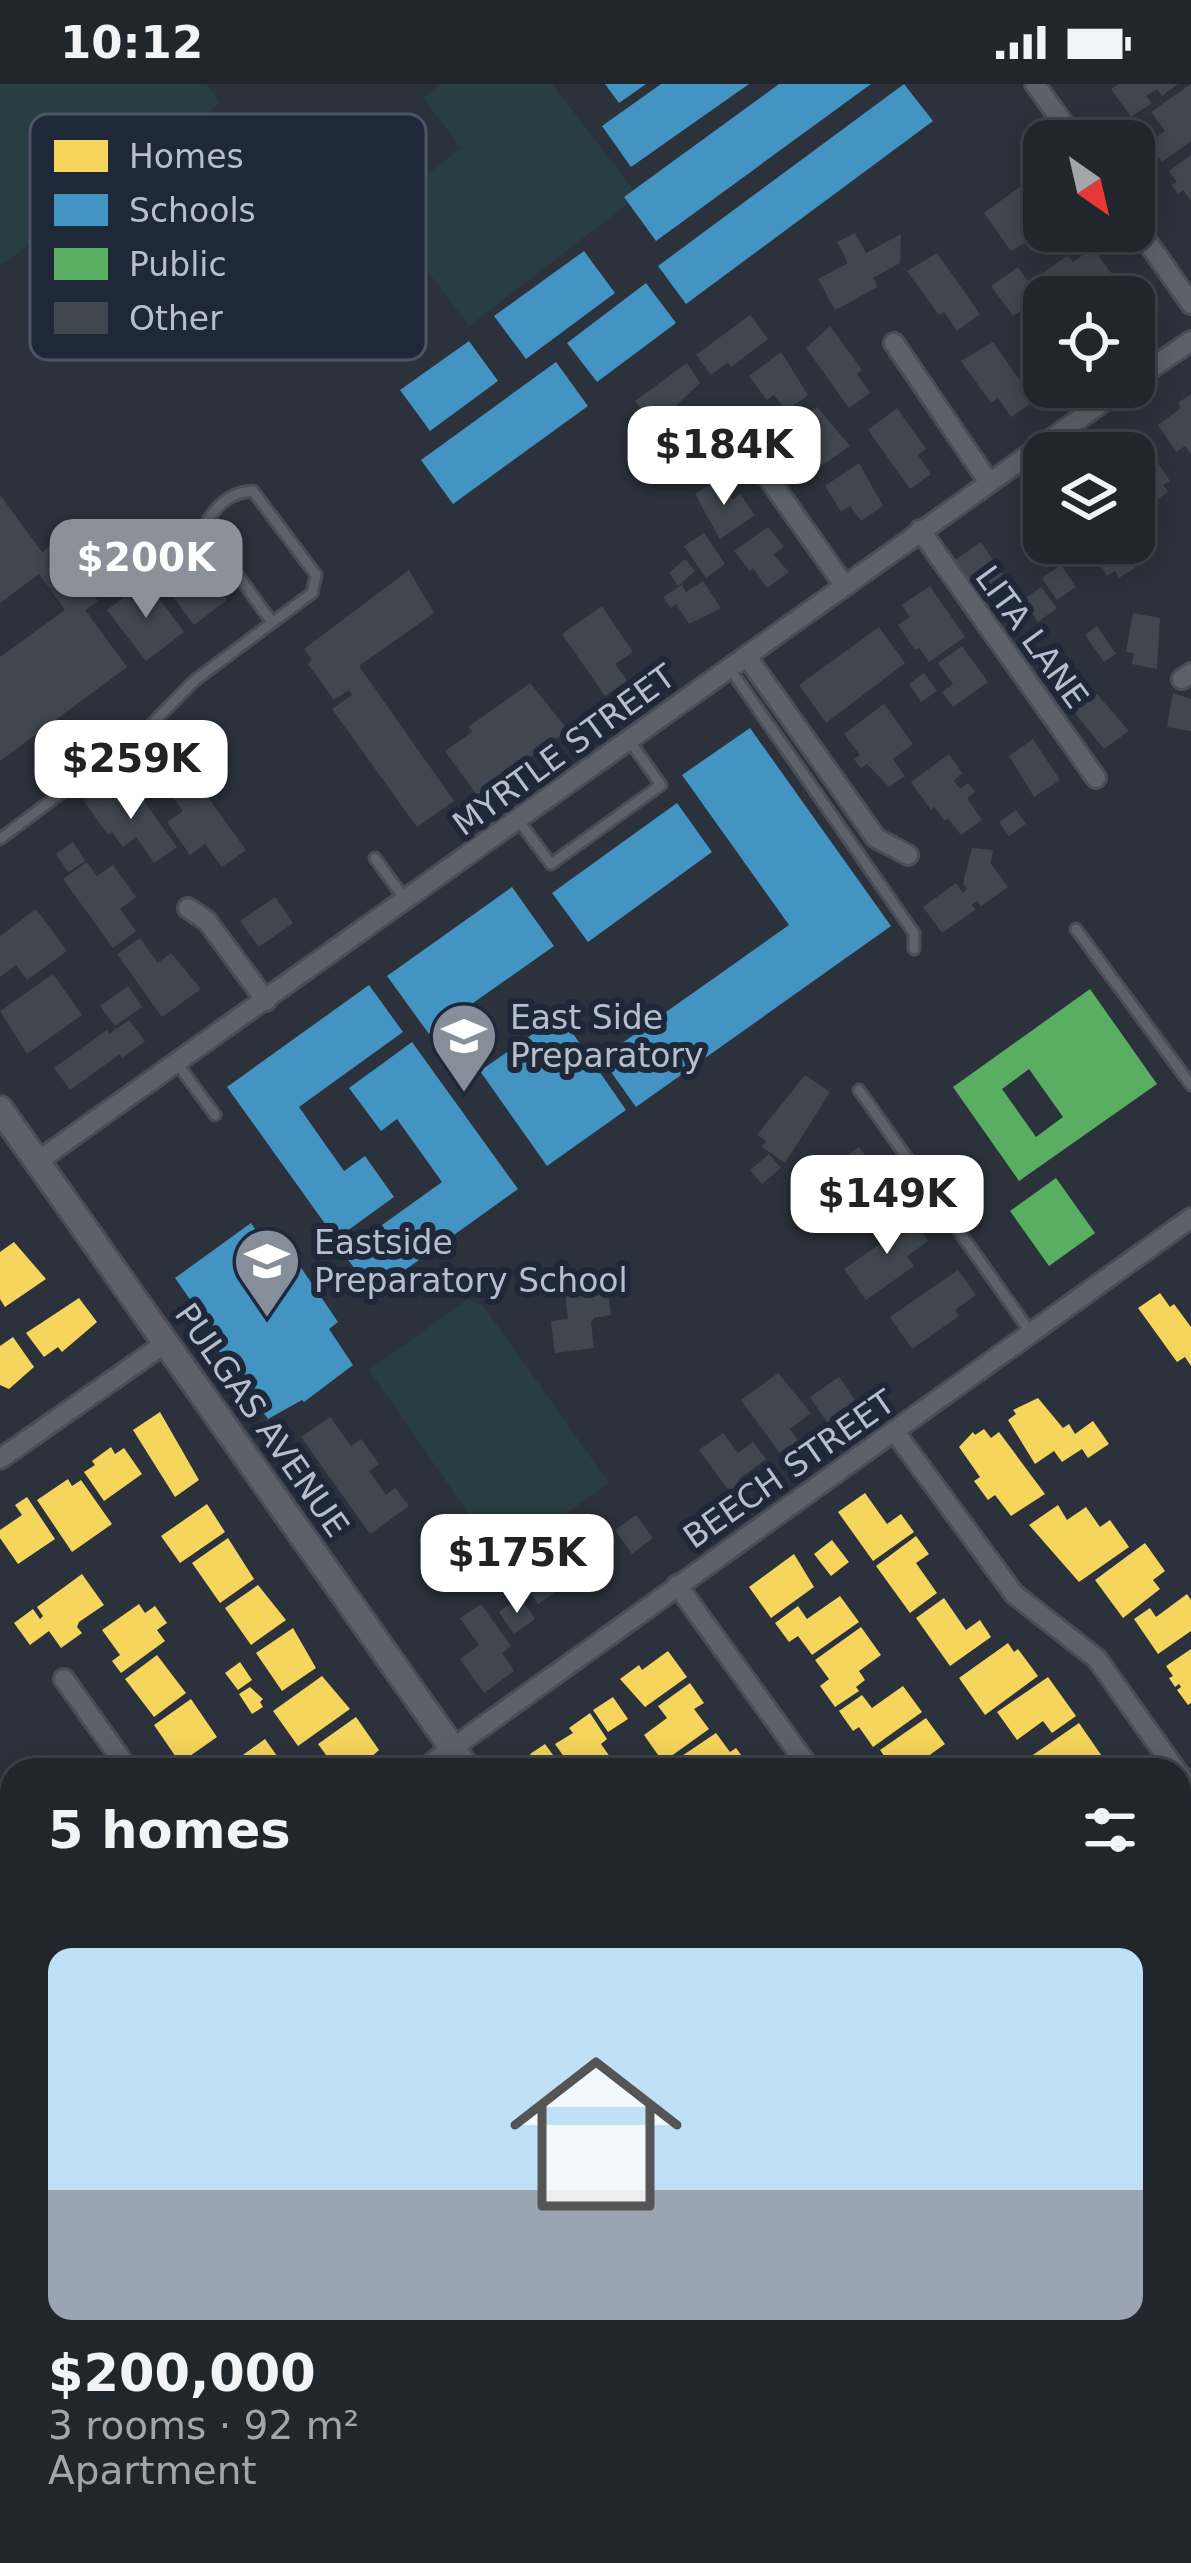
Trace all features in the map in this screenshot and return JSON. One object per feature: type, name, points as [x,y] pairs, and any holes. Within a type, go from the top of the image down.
[{"type":"street","points":[[1041,86],[1063,120]]},
{"type":"street","points":[[1154,252],[1191,304]]},
{"type":"street","points":[[1155,366],[1191,341]]},
{"type":"street","points":[[894,343],[988,481]]},
{"type":"street","name":"MYRTLE STREET","points":[[38,1161],[1094,408]]},
{"type":"street","points":[[741,440],[844,585]]},
{"type":"street","name":"LITA LANE","points":[[920,530],[1096,778]]},
{"type":"street","points":[[747,657],[876,838],[908,855]]},
{"type":"street","points":[[188,908],[207,921],[266,1000]]},
{"type":"street","name":"PULGAS AVENUE","points":[[0,1108],[459,1758]]},
{"type":"street","name":"BEECH STREET","points":[[438,1758],[1191,1218]]},
{"type":"street","points":[[0,1459],[167,1342]]},
{"type":"street","points":[[894,1431],[1014,1594],[1097,1659],[1167,1758]]},
{"type":"street","points":[[676,1585],[802,1758]]},
{"type":"street","points":[[64,1679],[120,1758]]},
{"type":"lane","points":[[0,838],[148,728],[194,682],[312,593],[316,575],[254,491],[241,491],[227,498],[207,521],[211,538],[271,621]]},
{"type":"lane","points":[[730,669],[914,933],[914,949]]},
{"type":"lane","points":[[518,820],[551,864],[624,812],[661,785],[629,740]]},
{"type":"lane","points":[[375,858],[406,901]]},
{"type":"lane","points":[[1076,929],[1191,1085]]},
{"type":"lane","points":[[177,1063],[215,1115]]},
{"type":"lane","points":[[859,1090],[1031,1333]]},
{"type":"green space","points":[[0,84],[206,84],[220,103],[205,114],[30,114],[30,244],[0,266]]},
{"type":"green space","points":[[441,84],[552,84],[638,196],[469,326],[426,269],[426,175],[461,148],[423,98]]},
{"type":"green space","points":[[468,1299],[484,1307],[609,1483],[501,1560],[369,1370]]},
{"type":"building: Homes","points":[[14,1242],[46,1279],[5,1307],[0,1299],[0,1252]]},
{"type":"building: Homes","points":[[1160,1293],[1191,1327],[1191,1366],[1185,1357],[1177,1362],[1138,1308]]},
{"type":"building: Homes","points":[[79,1298],[97,1322],[62,1352],[58,1347],[44,1357],[26,1333]]},
{"type":"building: Homes","points":[[13,1337],[34,1367],[9,1389],[0,1385],[0,1346]]},
{"type":"building: Homes","points":[[1038,1398],[1063,1428],[1069,1424],[1075,1434],[1093,1421],[1109,1444],[1088,1458],[1082,1449],[1062,1462],[1054,1451],[1035,1464],[1008,1420],[1016,1414],[1013,1410]]},
{"type":"building: Homes","points":[[160,1412],[199,1480],[175,1497],[133,1430]]},
{"type":"building: Homes","points":[[984,1429],[991,1438],[999,1432],[1045,1494],[1011,1516],[995,1495],[988,1500],[974,1481],[980,1477],[959,1447],[973,1432]]},
{"type":"building: Homes","points":[[111,1447],[115,1454],[124,1448],[142,1474],[104,1501],[84,1472]]},
{"type":"building: Homes","points":[[68,1479],[72,1486],[81,1480],[112,1524],[72,1552],[37,1500]]},
{"type":"building: Homes","points":[[865,1493],[887,1524],[901,1514],[914,1532],[873,1561],[838,1512]]},
{"type":"building: Homes","points":[[27,1497],[55,1539],[18,1564],[0,1538],[0,1530],[22,1515],[15,1505]]},
{"type":"building: Homes","points":[[207,1504],[225,1532],[180,1563],[161,1536]]},
{"type":"building: Homes","points":[[1058,1505],[1067,1520],[1086,1507],[1100,1527],[1110,1520],[1129,1547],[1079,1582],[1029,1525]]},
{"type":"building: Homes","points":[[916,1536],[929,1554],[916,1563],[937,1593],[910,1613],[876,1566]]},
{"type":"building: Homes","points":[[228,1538],[254,1579],[220,1603],[192,1563]]},
{"type":"building: Homes","points":[[832,1540],[849,1562],[831,1576],[814,1554]]},
{"type":"building: Homes","points":[[1145,1543],[1165,1571],[1153,1580],[1160,1589],[1123,1618],[1095,1580]]},
{"type":"building: Homes","points":[[794,1554],[814,1587],[771,1618],[749,1587]]},
{"type":"building: Homes","points":[[82,1574],[104,1605],[79,1622],[82,1633],[61,1648],[49,1631],[30,1645],[14,1623],[33,1609],[40,1619],[43,1616],[37,1607]]},
{"type":"building: Homes","points":[[258,1585],[286,1620],[251,1645],[225,1608]]},
{"type":"building: Homes","points":[[1187,1594],[1191,1631],[1158,1654],[1134,1619],[1150,1608],[1156,1617]]},
{"type":"building: Homes","points":[[840,1596],[859,1622],[812,1655],[798,1636],[789,1642],[775,1623],[798,1606],[807,1619]]},
{"type":"building: Homes","points":[[944,1598],[966,1630],[980,1620],[991,1637],[950,1666],[916,1618]]},
{"type":"building: Homes","points":[[139,1604],[145,1613],[155,1606],[167,1623],[157,1630],[165,1641],[121,1673],[112,1661],[120,1655],[102,1630]]},
{"type":"building: Homes","points":[[861,1627],[881,1655],[859,1671],[865,1680],[856,1687],[859,1691],[835,1707],[820,1686],[829,1679],[815,1660]]},
{"type":"building: Homes","points":[[293,1628],[316,1668],[282,1691],[256,1653]]},
{"type":"building: Homes","points":[[1008,1643],[1038,1676],[985,1715],[959,1678]]},
{"type":"building: Homes","points":[[1191,1649],[1191,1703],[1188,1705],[1166,1666]]},
{"type":"building: Homes","points":[[668,1651],[687,1677],[645,1707],[620,1679]]},
{"type":"building: Homes","points":[[157,1655],[186,1693],[154,1717],[125,1679]]},
{"type":"building: Homes","points":[[240,1662],[252,1680],[238,1690],[225,1673]]},
{"type":"building: Homes","points":[[322,1676],[350,1709],[298,1746],[273,1711]]},
{"type":"building: Homes","points":[[1048,1677],[1076,1716],[1052,1733],[1043,1721],[1017,1740],[997,1712]]},
{"type":"building: Homes","points":[[690,1683],[704,1703],[694,1709],[709,1729],[669,1758],[660,1758],[644,1735],[667,1718],[658,1706]]},
{"type":"building: Homes","points":[[903,1686],[922,1712],[873,1747],[839,1711],[862,1695],[872,1708]]},
{"type":"building: Homes","points":[[250,1687],[263,1699],[263,1707],[252,1714],[239,1694]]},
{"type":"building: Homes","points":[[613,1697],[628,1719],[608,1732],[593,1710]]},
{"type":"building: Homes","points":[[191,1699],[217,1737],[187,1758],[177,1758],[154,1725]]},
{"type":"building: Homes","points":[[590,1713],[607,1739],[601,1744],[611,1758],[565,1758],[555,1744],[573,1733],[569,1728]]},
{"type":"building: Homes","points":[[356,1717],[379,1750],[370,1758],[328,1758],[318,1744]]},
{"type":"building: Homes","points":[[926,1718],[945,1744],[926,1758],[886,1758],[880,1750]]},
{"type":"building: Homes","points":[[1079,1723],[1103,1758],[1028,1758]]},
{"type":"building: Homes","points":[[716,1733],[730,1752],[736,1748],[743,1758],[679,1758]]},
{"type":"building: Homes","points":[[265,1739],[278,1758],[239,1758]]},
{"type":"building: Homes","points":[[545,1744],[555,1758],[533,1758],[530,1754]]},
{"type":"building: Schools","points":[[605,84],[646,84],[619,103]]},
{"type":"building: Schools","points":[[661,84],[749,84],[631,167],[602,126]]},
{"type":"building: Schools","points":[[779,84],[871,84],[656,241],[624,197]]},
{"type":"building: Schools","points":[[904,84],[933,121],[686,304],[658,266]]},
{"type":"building: Schools","points":[[584,251],[615,293],[526,359],[494,316]]},
{"type":"building: Schools","points":[[646,283],[676,323],[597,382],[567,343]]},
{"type":"building: Schools","points":[[469,341],[498,381],[430,431],[400,390]]},
{"type":"building: Schools","points":[[556,362],[588,406],[453,504],[421,460]]},
{"type":"building: Schools","points":[[750,728],[891,926],[636,1107],[601,1058],[789,925],[682,775]]},
{"type":"building: Schools","points":[[677,803],[712,852],[588,942],[552,893]]},
{"type":"building: Schools","points":[[512,887],[554,946],[429,1034],[387,976]]},
{"type":"building: Schools","points":[[369,985],[403,1032],[299,1107],[344,1171],[365,1156],[394,1197],[336,1239],[227,1087]]},
{"type":"building: Schools","points":[[560,1015],[626,1110],[547,1166],[480,1071]]},
{"type":"building: Schools","points":[[412,1042],[518,1189],[373,1293],[343,1253],[442,1182],[397,1119],[381,1131],[349,1088]]},
{"type":"building: Schools","name":"Eastside Preparatory School","points":[[251,1223],[278,1262],[291,1253],[338,1322],[329,1329],[353,1365],[304,1402],[268,1419],[195,1318],[200,1314],[175,1278]]},
{"type":"building: Public","points":[[1090,989],[1157,1084],[1019,1181],[953,1087]],"holes":[[[1029,1069],[1063,1117],[1036,1137],[1002,1089]]]},
{"type":"building: Public","points":[[1056,1178],[1095,1233],[1049,1266],[1010,1211]]},
{"type":"building: Other","points":[[1119,84],[1178,84],[1162,96],[1157,89],[1146,96],[1152,103],[1131,117],[1111,89]]},
{"type":"building: Other","points":[[1191,84],[1191,141],[1162,162],[1155,152],[1155,138],[1165,131],[1151,112]]},
{"type":"building: Other","points":[[1191,155],[1191,201],[1183,190],[1178,194],[1169,171]]},
{"type":"building: Other","points":[[1023,185],[1023,244],[1011,251],[984,213]]},
{"type":"building: Other","points":[[855,233],[866,253],[901,234],[900,263],[873,278],[878,287],[835,310],[818,279],[848,263],[837,242]]},
{"type":"building: Other","points":[[1096,252],[1112,274],[1039,276],[1068,255],[1073,262]]},
{"type":"building: Other","points":[[937,253],[980,314],[957,331],[907,271]]},
{"type":"building: Other","points":[[1018,267],[1024,276],[1023,309],[1013,316],[991,286]]},
{"type":"building: Other","points":[[750,315],[768,339],[731,367],[728,362],[711,375],[696,355]]},
{"type":"building: Other","points":[[830,326],[862,370],[857,374],[870,393],[849,408],[806,348]]},
{"type":"building: Other","points":[[993,342],[1023,385],[1024,408],[1011,417],[998,398],[991,403],[961,361]]},
{"type":"building: Other","points":[[781,352],[808,395],[786,411],[774,395],[767,400],[749,376]]},
{"type":"building: Other","points":[[687,363],[700,383],[666,415],[656,405],[645,414],[635,401]]},
{"type":"building: Other","points":[[1191,394],[1191,455],[1185,446],[1176,452],[1158,425]]},
{"type":"building: Other","points":[[817,407],[850,446],[817,469],[799,445],[807,438],[797,421]]},
{"type":"building: Other","points":[[897,408],[926,449],[918,455],[931,474],[910,489],[868,430]]},
{"type":"building: Other","points":[[689,422],[702,442],[693,448],[709,467],[686,482],[655,444]]},
{"type":"building: Other","points":[[1155,458],[1170,481],[1163,485],[1168,492],[1158,499]]},
{"type":"building: Other","points":[[859,463],[883,506],[861,521],[850,506],[841,512],[825,486]]},
{"type":"building: Other","points":[[719,478],[733,500],[740,494],[755,515],[720,539],[695,494]]},
{"type":"building: Other","points":[[0,495],[42,552],[54,543],[98,601],[85,610],[127,667],[0,761],[0,657],[65,610],[39,574],[0,603]]},
{"type":"building: Other","points":[[768,527],[784,547],[773,554],[789,572],[767,588],[734,551]]},
{"type":"building: Other","points":[[704,533],[725,564],[706,578],[684,546]]},
{"type":"building: Other","points":[[981,542],[1010,585],[982,599],[955,560]]},
{"type":"building: Other","points":[[190,547],[227,600],[194,625],[155,573]]},
{"type":"building: Other","points":[[685,559],[695,571],[678,586],[669,573]]},
{"type":"building: Other","points":[[1100,564],[1133,564],[1135,568],[1119,578],[1115,571],[1107,576]]},
{"type":"building: Other","points":[[1061,565],[1076,587],[1057,600],[1042,578]]},
{"type":"building: Other","points":[[409,570],[434,613],[359,666],[454,801],[417,827],[332,709],[352,695],[349,690],[334,700],[308,664],[312,660],[304,649]]},
{"type":"building: Other","points":[[146,581],[184,632],[146,661],[107,610]]},
{"type":"building: Other","points":[[703,581],[721,608],[689,624],[676,604],[671,608],[663,597],[682,585],[686,592]]},
{"type":"building: Other","points":[[930,586],[965,637],[929,662],[898,625],[910,617],[902,605]]},
{"type":"building: Other","points":[[1041,587],[1057,608],[1038,622],[1023,600]]},
{"type":"building: Other","points":[[602,606],[633,652],[615,664],[627,681],[605,696],[562,634]]},
{"type":"building: Other","points":[[1133,613],[1160,618],[1157,669],[1132,664],[1134,653],[1126,652]]},
{"type":"building: Other","points":[[1097,626],[1116,654],[1104,662],[1085,635]]},
{"type":"building: Other","points":[[879,627],[905,663],[826,723],[799,685]]},
{"type":"building: Other","points":[[962,646],[988,682],[953,707],[942,692],[953,684],[938,663]]},
{"type":"building: Other","points":[[924,673],[937,691],[921,702],[909,684]]},
{"type":"building: Other","points":[[530,683],[568,730],[477,795],[445,751],[472,732],[468,727]]},
{"type":"building: Other","points":[[1173,693],[1191,699],[1191,731],[1167,727]]},
{"type":"building: Other","points":[[1097,694],[1129,731],[1104,749],[1073,711]]},
{"type":"building: Other","points":[[884,704],[913,744],[893,759],[905,776],[889,787],[867,764],[861,768],[854,759],[860,755],[844,734]]},
{"type":"building: Other","points":[[1033,739],[1060,780],[1034,797],[1009,756]]},
{"type":"building: Other","points":[[949,754],[962,773],[954,781],[960,789],[968,783],[975,792],[967,798],[982,820],[961,835],[948,818],[945,821],[934,807],[931,810],[911,782]]},
{"type":"building: Other","points":[[196,781],[246,850],[222,867],[205,844],[190,855],[167,822],[183,811],[173,797]]},
{"type":"building: Other","points":[[133,786],[177,847],[154,863],[136,837],[123,847],[112,832],[108,835],[84,801],[104,787],[113,800]]},
{"type":"building: Other","points":[[1016,810],[1026,824],[1009,836],[999,822]]},
{"type":"building: Other","points":[[73,842],[85,861],[68,872],[56,854]]},
{"type":"building: Other","points":[[972,848],[993,850],[991,864],[1008,887],[981,906],[977,901],[972,905],[975,910],[942,933],[923,907],[956,883],[963,893],[967,889],[963,883]]},
{"type":"building: Other","points":[[87,862],[97,876],[113,865],[136,897],[120,909],[136,931],[113,948],[63,879]]},
{"type":"building: Other","points":[[275,897],[293,923],[259,947],[240,921]]},
{"type":"building: Other","points":[[36,909],[67,951],[27,980],[16,965],[0,977],[0,936]]},
{"type":"building: Other","points":[[140,938],[158,963],[171,953],[201,989],[162,1017],[117,954]]},
{"type":"building: Other","points":[[53,974],[82,1015],[27,1054],[0,1011]]},
{"type":"building: Other","points":[[128,986],[142,1007],[115,1026],[100,1006]]},
{"type":"building: Other","points":[[129,1020],[145,1041],[70,1090],[54,1068]]},
{"type":"building: Other","points":[[805,1075],[830,1092],[785,1163],[762,1147],[766,1141],[757,1135]]},
{"type":"building: Other","points":[[859,1147],[880,1176],[859,1190],[866,1201],[820,1234],[797,1202],[838,1173],[833,1166]]},
{"type":"building: Other","points":[[769,1154],[781,1168],[762,1184],[750,1170]]},
{"type":"building: Other","points":[[908,1212],[928,1241],[907,1256],[914,1266],[866,1300],[844,1269],[887,1239],[881,1231]]},
{"type":"building: Other","points":[[958,1270],[976,1295],[955,1310],[959,1316],[912,1349],[890,1317]]},
{"type":"building: Other","points":[[606,1273],[611,1315],[591,1323],[594,1348],[555,1353],[551,1321],[568,1319],[563,1278]]},
{"type":"building: Other","points":[[778,1373],[811,1413],[790,1429],[802,1446],[784,1459],[741,1400]]},
{"type":"building: Other","points":[[839,1377],[855,1400],[848,1406],[852,1411],[827,1422],[810,1397]]},
{"type":"building: Other","points":[[330,1417],[351,1446],[361,1439],[379,1464],[369,1471],[386,1495],[395,1488],[409,1506],[370,1534],[301,1437]]},
{"type":"building: Other","points":[[723,1433],[738,1453],[753,1442],[766,1459],[739,1479],[744,1486],[732,1495],[699,1450]]},
{"type":"building: Other","points":[[636,1515],[653,1538],[632,1554],[615,1530]]},
{"type":"building: Other","points":[[583,1528],[596,1546],[558,1573],[566,1584],[538,1604],[517,1574]]},
{"type":"building: Other","points":[[520,1597],[535,1619],[514,1634],[499,1612]]},
{"type":"building: Other","points":[[481,1604],[511,1646],[502,1653],[514,1671],[484,1693],[460,1659],[479,1645],[460,1618]]},
{"type":"place","name":"East Side Preparatory","points":[[464,1095]]},
{"type":"place","name":"Eastside Preparatory School","points":[[267,1320]]}]
